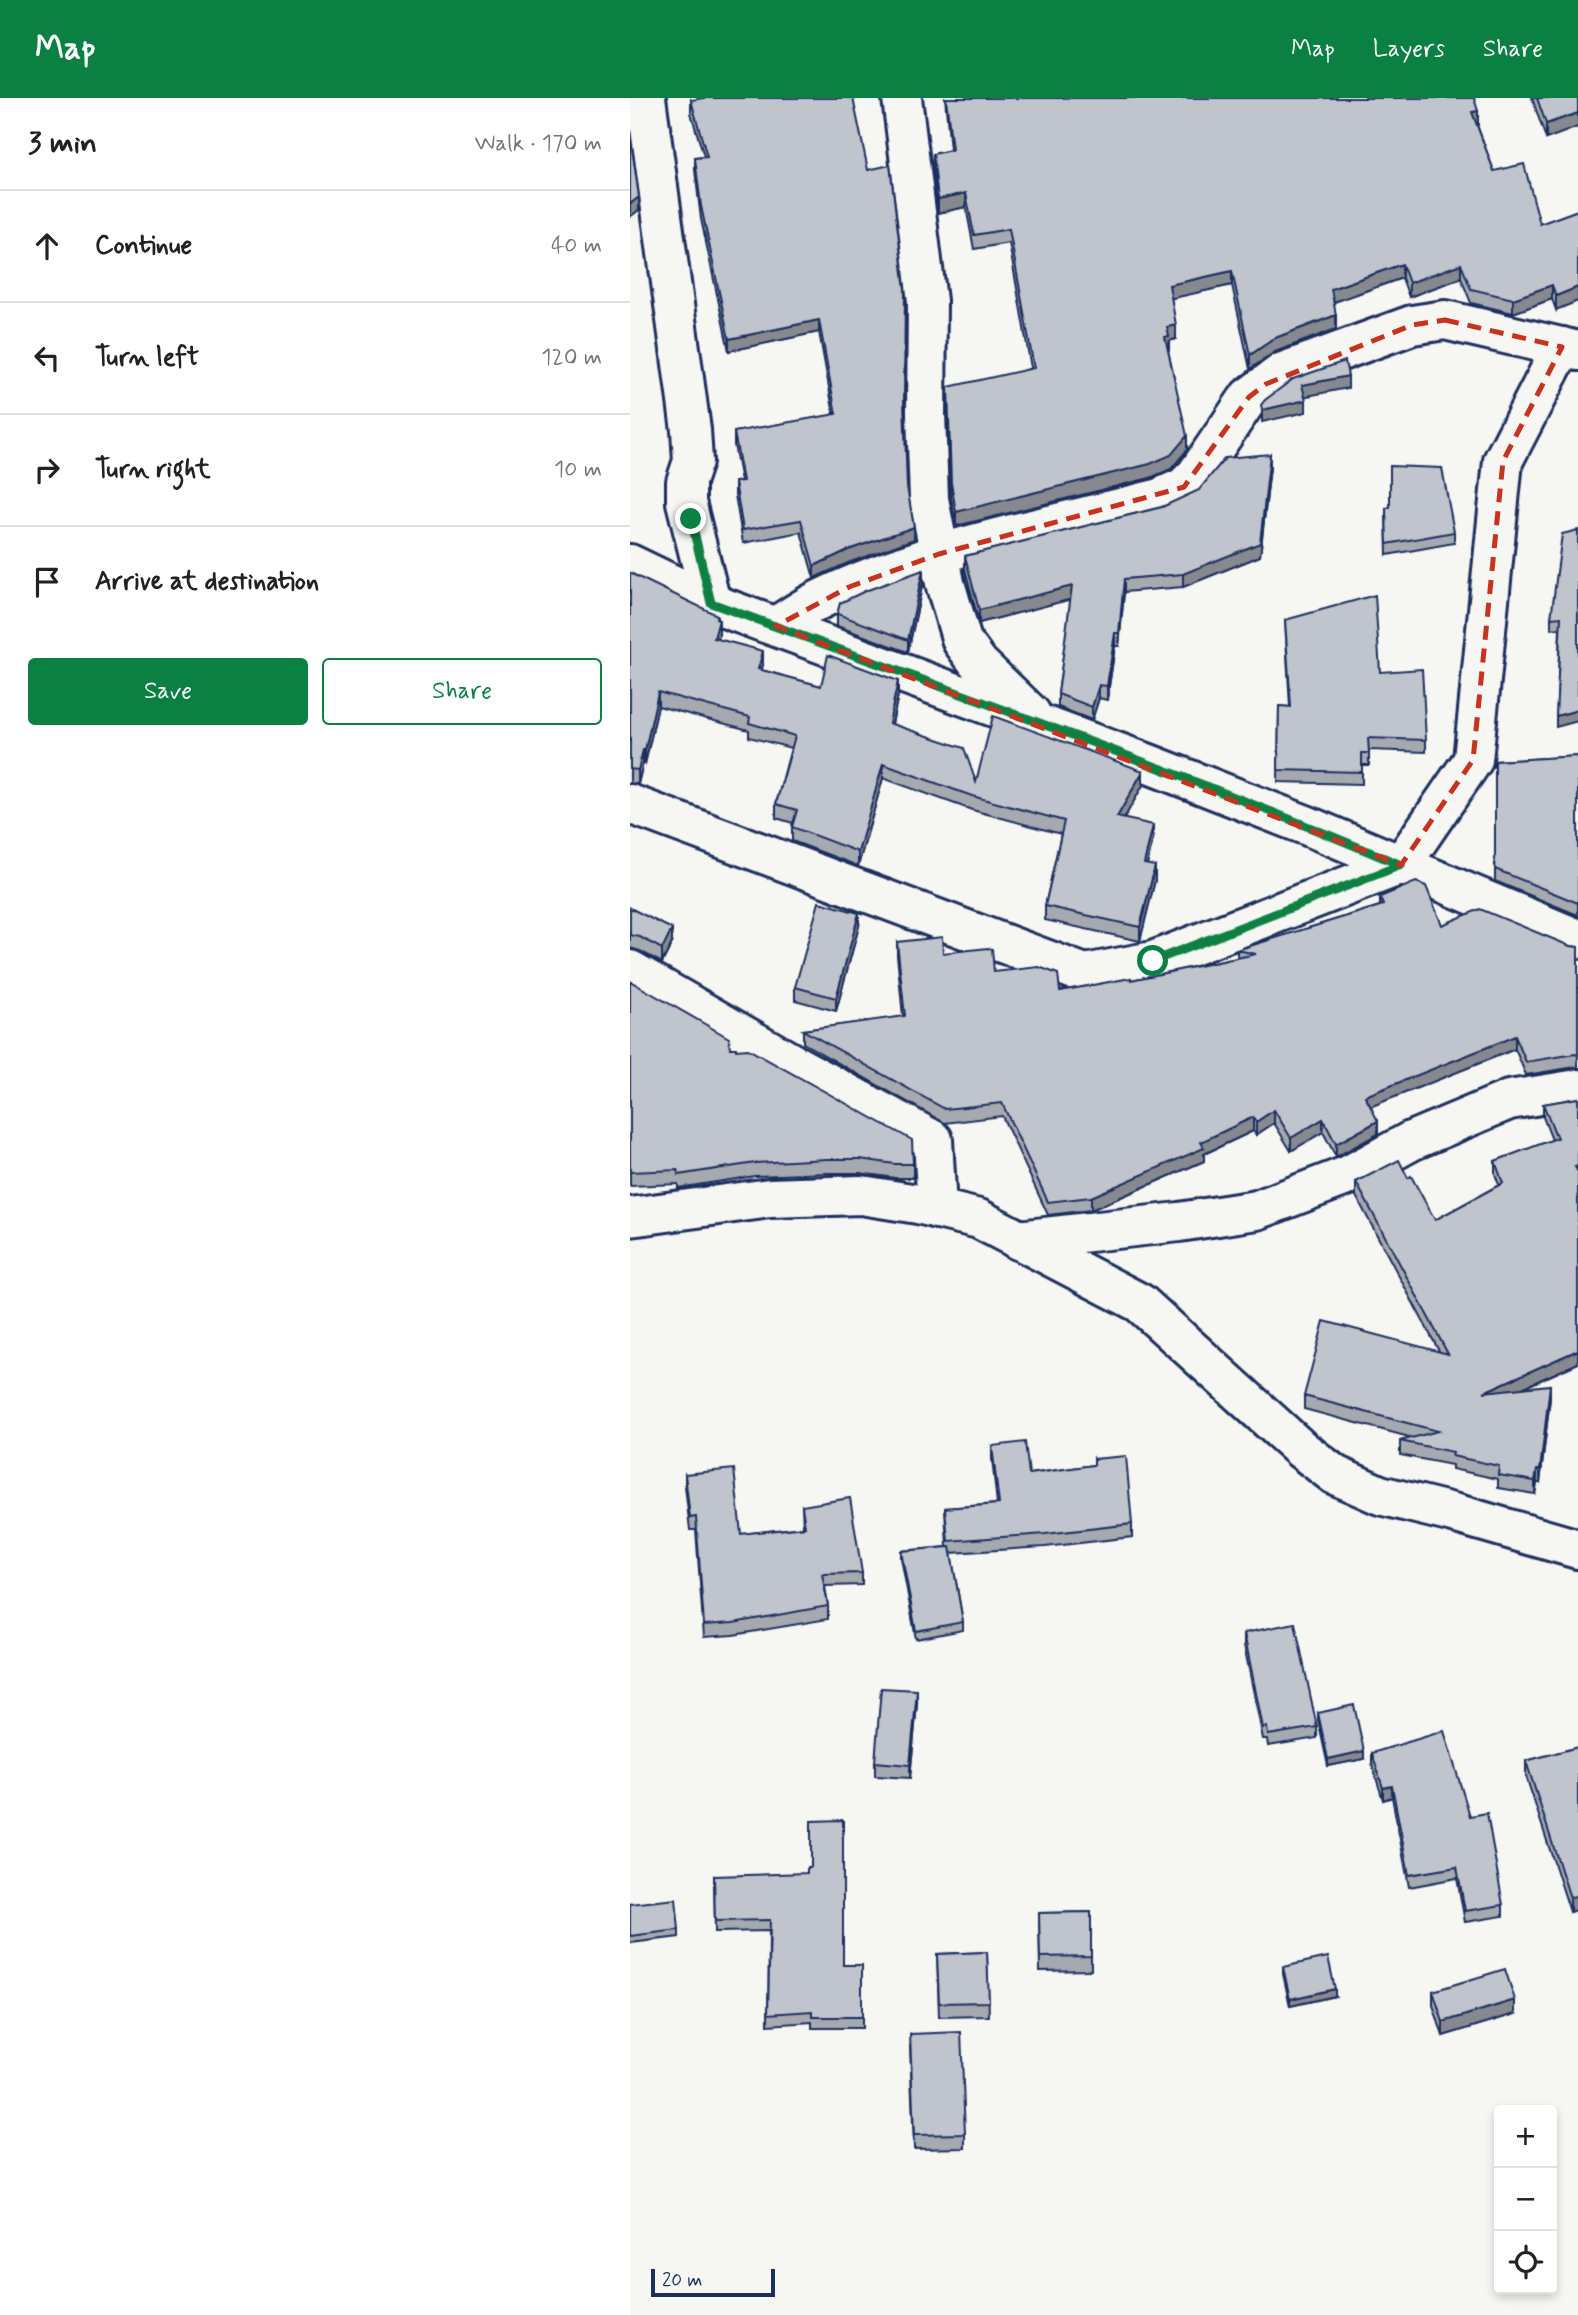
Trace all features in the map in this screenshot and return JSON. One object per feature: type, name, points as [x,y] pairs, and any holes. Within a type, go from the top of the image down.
[{"type":"street","points":[[646,98],[691,430],[693,461],[686,482],[686,502],[711,603]]},
{"type":"street","points":[[902,98],[927,301],[926,414],[929,499],[945,583],[962,641],[979,664],[1041,724]]},
{"type":"street","points":[[630,804],[1085,974],[1153,961],[1401,865],[1473,760],[1503,461],[1570,349],[1445,320],[1412,325],[1283,372],[1266,384],[1249,397],[1196,475],[1184,487],[1157,499],[939,554],[849,586],[815,602],[776,626]]},
{"type":"street","points":[[630,564],[711,603],[1041,724],[1308,826],[1578,939]]},
{"type":"street","points":[[630,970],[933,1140],[937,1209]]},
{"type":"street","points":[[1018,1240],[1179,1222],[1257,1210],[1349,1175],[1412,1141],[1508,1100],[1578,1089]]},
{"type":"street","points":[[630,1217],[770,1198],[861,1195],[979,1219],[1140,1303],[1301,1450],[1335,1475],[1380,1495],[1578,1549]]},
{"type":"highlighted area","points":[[1445,320],[1562,347],[1503,461],[1473,760],[1401,865],[776,626],[849,587],[939,554],[1184,487],[1249,397],[1266,384],[1412,325]]},
{"type":"building","points":[[853,98],[868,170],[890,165],[905,290],[904,401],[907,487],[914,527],[848,550],[814,566],[801,520],[743,530],[735,482],[743,481],[734,432],[836,414],[819,320],[729,339],[701,206],[695,158],[707,157],[691,100]]},
{"type":"building","points":[[946,98],[1474,98],[1478,111],[1472,112],[1494,171],[1524,164],[1540,224],[1578,210],[1578,287],[1556,296],[1552,285],[1513,299],[1471,289],[1461,264],[1409,283],[1402,264],[1331,289],[1336,315],[1275,338],[1250,355],[1232,271],[1169,285],[1176,325],[1167,327],[1169,336],[1165,337],[1187,436],[1171,455],[1150,464],[956,512],[951,483],[948,387],[1034,368],[1009,229],[974,235],[966,193],[938,199],[933,154],[952,150]]},
{"type":"building","points":[[1537,98],[1578,98],[1578,113],[1546,124]]},
{"type":"building","points":[[630,134],[639,197],[630,204]]},
{"type":"building","points":[[1345,361],[1348,376],[1302,385],[1306,400],[1262,410],[1261,405],[1265,400],[1293,379]]},
{"type":"building","points":[[1270,454],[1260,543],[1183,574],[1124,579],[1119,633],[1115,633],[1107,686],[1099,685],[1092,707],[1058,694],[1072,586],[979,610],[965,556],[1162,507],[1199,490],[1225,458]]},
{"type":"building","points":[[1390,466],[1442,468],[1454,532],[1387,544],[1386,508],[1390,507]]},
{"type":"building","points":[[1578,530],[1578,710],[1556,716],[1561,617],[1551,618],[1562,534]]},
{"type":"building","points":[[923,570],[908,640],[837,614],[840,603]]},
{"type":"building","points":[[630,573],[717,615],[716,619],[719,620],[714,638],[763,651],[758,669],[821,686],[828,655],[898,681],[889,723],[964,748],[976,782],[993,716],[1143,771],[1117,817],[1153,825],[1144,864],[1155,866],[1140,927],[1045,906],[1064,821],[972,796],[883,764],[858,852],[792,827],[797,810],[776,804],[795,736],[749,723],[750,717],[658,692],[638,770],[630,769]]},
{"type":"building","points":[[1375,595],[1380,672],[1422,669],[1426,740],[1368,738],[1369,753],[1362,753],[1362,772],[1278,770],[1279,706],[1291,707],[1285,620]]},
{"type":"building","points":[[1578,756],[1578,903],[1495,869],[1495,761]]},
{"type":"building","points":[[1416,882],[1426,886],[1442,925],[1480,909],[1578,947],[1578,1055],[1526,1062],[1515,1036],[1365,1096],[1378,1121],[1336,1144],[1323,1119],[1291,1138],[1274,1110],[1256,1122],[1253,1117],[1201,1142],[1204,1148],[1091,1197],[1048,1202],[1002,1103],[945,1109],[803,1030],[905,1016],[897,942],[942,937],[943,953],[992,949],[994,972],[1039,967],[1058,974],[1060,991],[1131,980],[1256,954],[1237,950],[1383,905],[1380,897]]},
{"type":"building","points":[[819,902],[859,913],[836,998],[795,987]]},
{"type":"building","points":[[630,908],[672,929],[662,949],[640,937],[630,935]]},
{"type":"building","points":[[630,981],[729,1038],[730,1048],[748,1049],[912,1140],[913,1164],[827,1159],[755,1163],[678,1175],[678,1170],[630,1172]]},
{"type":"building","points":[[1578,1098],[1578,1166],[1575,1167],[1578,1172],[1578,1350],[1484,1392],[1550,1385],[1540,1470],[1537,1470],[1535,1481],[1498,1475],[1499,1466],[1452,1456],[1453,1452],[1400,1441],[1438,1431],[1304,1396],[1324,1321],[1448,1354],[1356,1182],[1399,1160],[1435,1220],[1503,1183],[1495,1161],[1557,1138],[1543,1104]]},
{"type":"building","points":[[1025,1442],[1029,1474],[1094,1465],[1094,1459],[1126,1456],[1132,1524],[948,1541],[945,1508],[999,1504],[992,1446]]},
{"type":"building","points":[[734,1469],[741,1534],[805,1527],[802,1506],[850,1498],[862,1573],[822,1574],[828,1606],[733,1623],[704,1625],[696,1517],[690,1518],[685,1474]]},
{"type":"building","points":[[950,1547],[963,1622],[916,1631],[901,1551]]},
{"type":"building","points":[[1295,1623],[1317,1727],[1268,1735],[1267,1727],[1263,1728],[1244,1633]]},
{"type":"building","points":[[881,1688],[917,1690],[910,1765],[875,1762]]},
{"type":"building","points":[[1354,1705],[1364,1751],[1328,1759],[1318,1713]]},
{"type":"building","points":[[1444,1731],[1470,1816],[1487,1813],[1503,1905],[1465,1911],[1457,1867],[1409,1875],[1392,1786],[1383,1788],[1372,1753]]},
{"type":"building","points":[[1578,1747],[1578,1895],[1570,1898],[1526,1761]]},
{"type":"building","points":[[843,1820],[843,1965],[862,1965],[862,2017],[812,2017],[812,2011],[768,2014],[770,1920],[715,1921],[714,1876],[807,1873],[807,1867],[811,1867],[811,1821]]},
{"type":"building","points":[[676,1899],[679,1930],[630,1936],[630,1904]]},
{"type":"building","points":[[1091,1912],[1091,1956],[1040,1957],[1039,1913]]},
{"type":"building","points":[[987,1952],[989,2002],[939,2003],[937,1954]]},
{"type":"building","points":[[1328,1957],[1335,1989],[1290,1999],[1283,1967]]},
{"type":"building","points":[[1505,1969],[1515,2000],[1443,2022],[1433,1991]]},
{"type":"building","points":[[961,2032],[965,2134],[914,2135],[910,2034]]},
{"type":"route","points":[[691,519],[711,603],[1149,764],[1401,865],[1153,961]]}]
